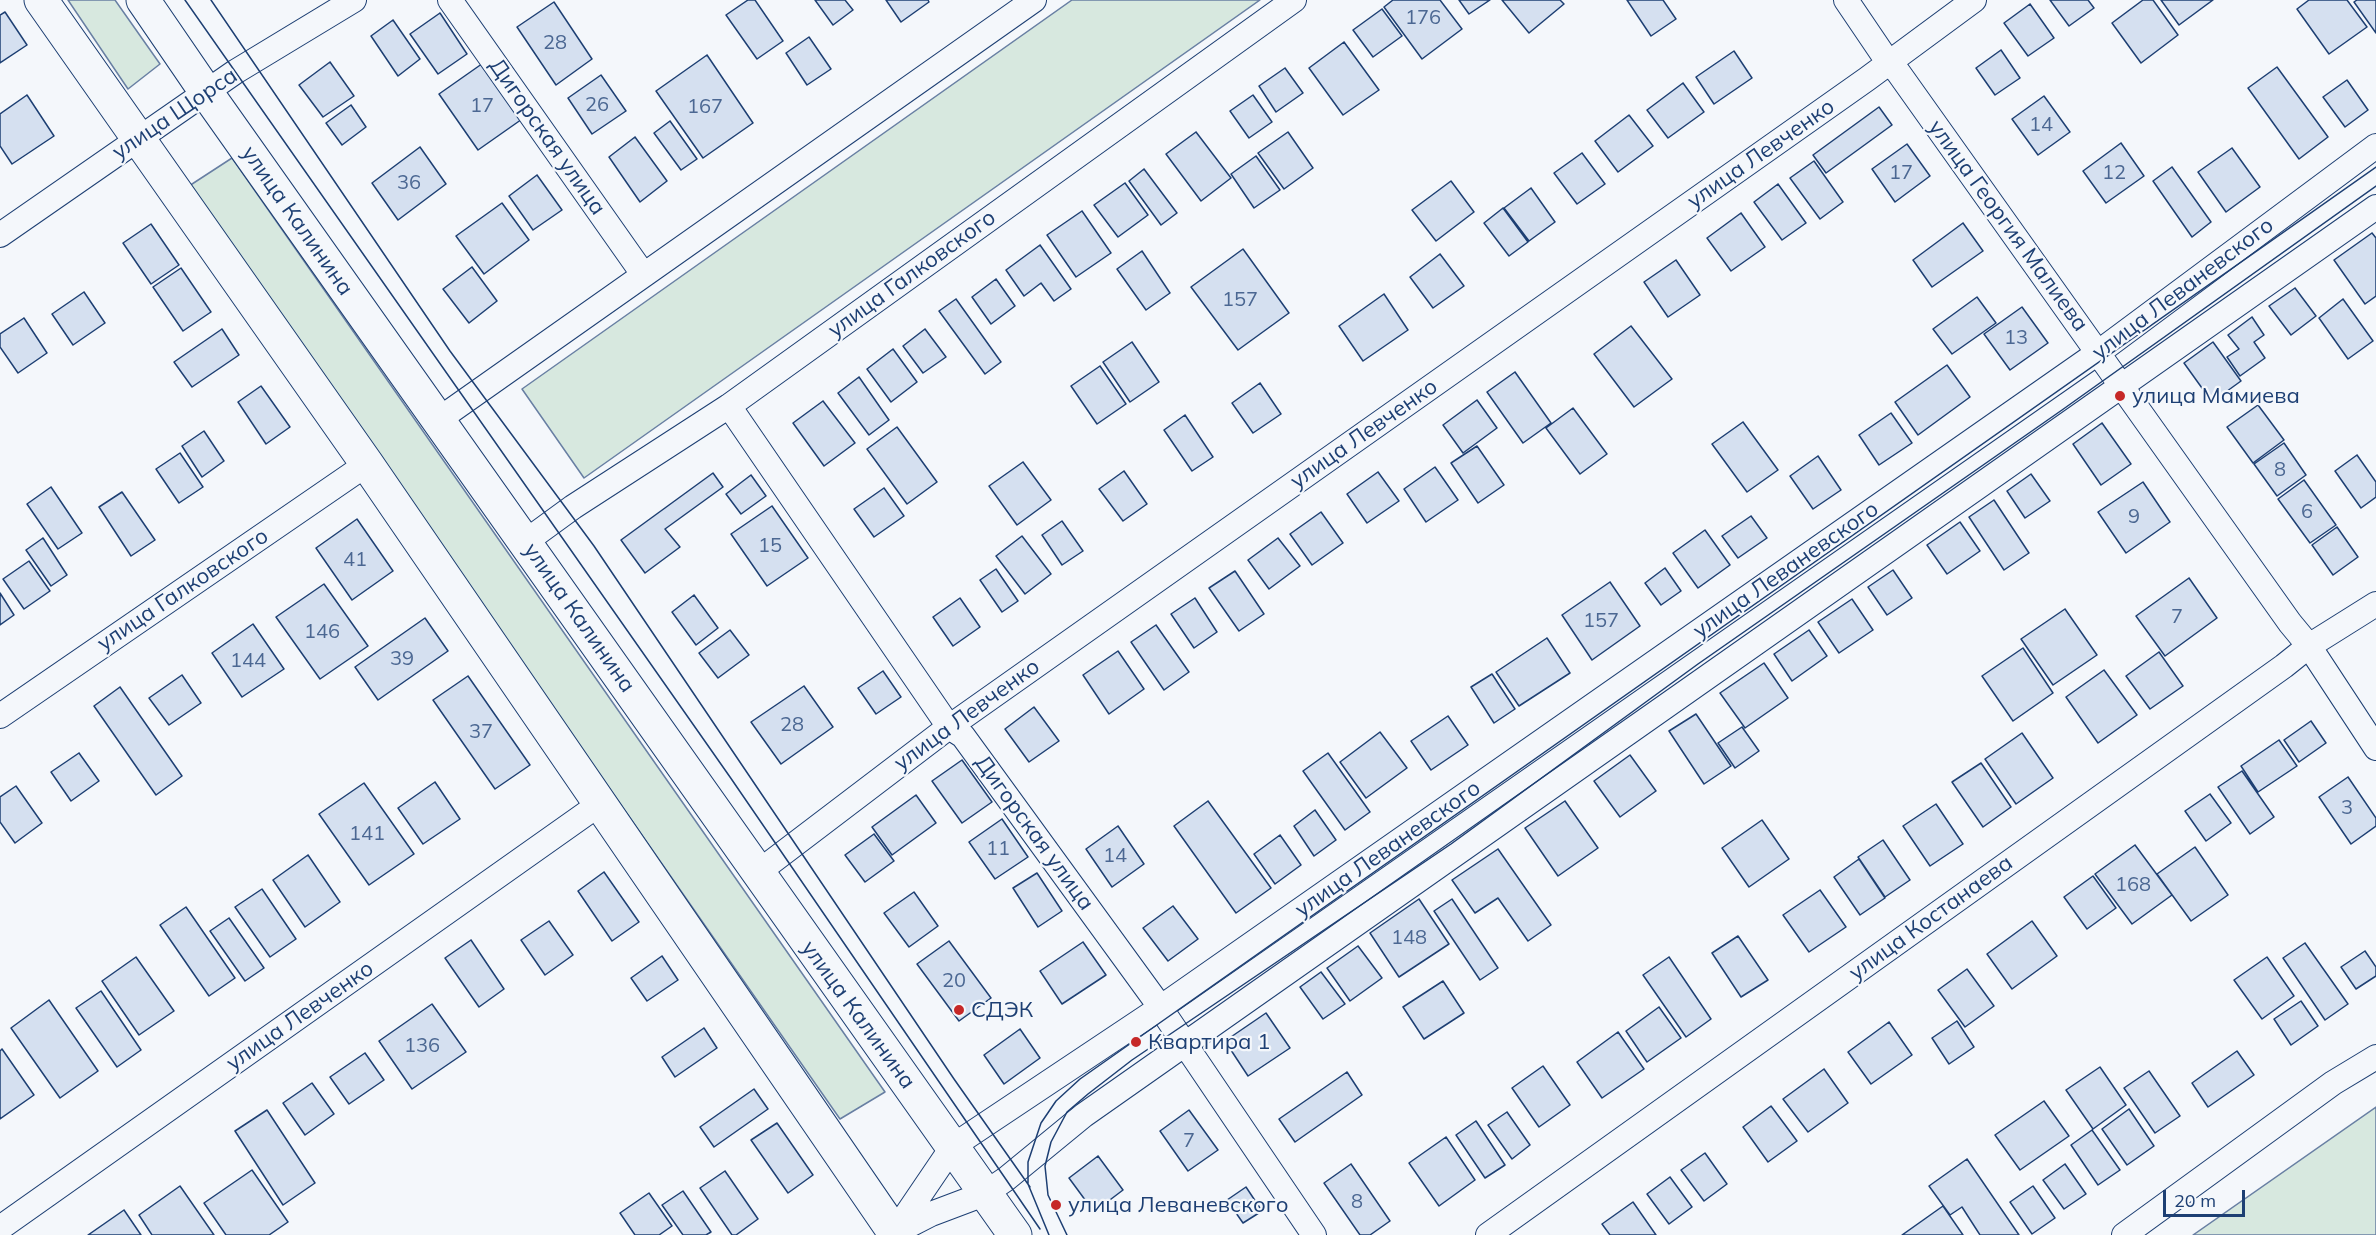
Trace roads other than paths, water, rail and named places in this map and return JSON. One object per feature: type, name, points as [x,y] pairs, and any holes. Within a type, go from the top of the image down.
[{"type":"main road","points":[[41,0],[367,464],[895,1234]]},
{"type":"main road","name":"улица Калинина","points":[[143,0],[1014,1235]]},
{"type":"street","name":"улица Щорса","points":[[0,235],[206,92],[354,0]]},
{"type":"street","name":"Дигорская улица","points":[[450,0],[643,274]]},
{"type":"street","points":[[438,420],[1034,0]]},
{"type":"street","name":"улица Галковского","points":[[525,542],[573,507],[729,406],[1294,0]]},
{"type":"street","name":"улица Георгия Малиева","points":[[1846,0],[2290,623],[2309,646],[2376,748]]},
{"type":"street","name":"улица Левченко","points":[[757,873],[949,727],[1867,79],[1974,0]]},
{"type":"street","name":"улица Леваневского","points":[[895,1234],[953,1146],[1160,1008],[2098,352],[2376,146]]},
{"type":"street","name":"улица Леваневского","points":[[895,1234],[931,1214],[984,1194],[1028,1162],[1084,1115],[2376,207]]},
{"type":"street","name":"Дигорская улица","points":[[729,406],[949,727],[963,736],[1160,1008],[1314,1235]]},
{"type":"street","name":"улица Галковского","points":[[0,716],[367,464]]},
{"type":"street","name":"улица Костанаева","points":[[1488,1235],[2275,673],[2309,646],[2376,604]]},
{"type":"street","name":"улица Левченко","points":[[0,1228],[601,803]]},
{"type":"street","points":[[2124,1235],[2333,1083],[2376,1057]]},
{"type":"tram line","points":[[185,0],[730,777],[1040,1229]]},
{"type":"tram line","points":[[211,0],[450,351],[594,546],[954,1079],[1030,1187]]},
{"type":"tram line","points":[[1049,1235],[1028,1184],[1028,1162],[1041,1123],[1056,1101],[1080,1079],[2376,167]]},
{"type":"tram line","points":[[1067,1235],[1048,1195],[1045,1166],[1051,1142],[1067,1112],[1088,1094],[1132,1060],[1451,844],[1698,664],[2062,410],[2376,186]]},
{"type":"place","name":"улица Мамиева","points":[[2120,396]]},
{"type":"place","name":"СДЭК","points":[[959,1010]]},
{"type":"place","name":"Квартира 1","points":[[1136,1042]]},
{"type":"place","name":"улица Леваневского","points":[[1056,1205]]}]
